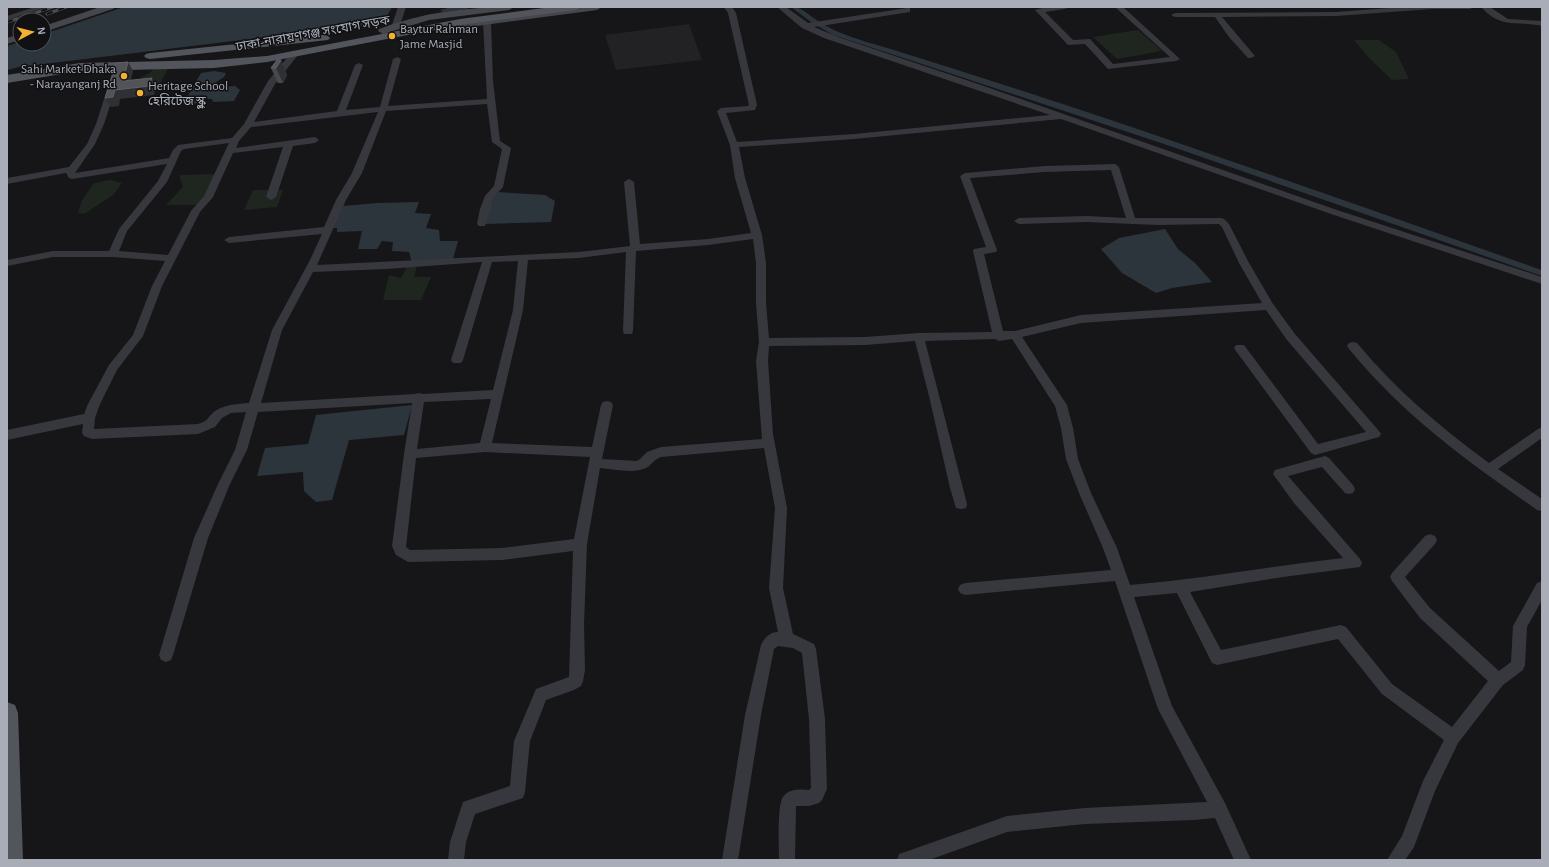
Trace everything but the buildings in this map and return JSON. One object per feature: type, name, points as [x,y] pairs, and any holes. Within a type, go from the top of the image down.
[{"type":"main road","name":"ঢাকা-নারায়ণগঞ্জ সংযোগ সড়ক","points":[[7,76],[52,67],[383,31],[461,17],[537,7]]},
{"type":"main road","name":"ঢাকা-নারায়ণগঞ্জ সংযোগ সড়ক","points":[[7,80],[71,68],[116,73],[146,67],[214,64],[267,59],[433,27],[576,7]]},
{"type":"main road","points":[[267,59],[261,55],[261,52],[265,48],[278,43]]},
{"type":"main road","points":[[214,64],[228,58],[230,55],[230,50],[223,48]]},
{"type":"main road","points":[[7,714],[10,860]]},
{"type":"street","points":[[7,18],[42,7]]},
{"type":"street","points":[[52,26],[110,7]]},
{"type":"street","points":[[396,25],[402,7]]},
{"type":"street","points":[[383,31],[396,25],[460,13],[509,7]]},
{"type":"street","points":[[433,27],[447,27],[597,7]]},
{"type":"street","points":[[728,7],[732,13],[753,105],[752,108],[748,109],[721,111],[734,145],[740,178],[757,235],[761,263],[761,303],[764,342],[762,361],[768,443],[781,508],[776,588],[787,638]]},
{"type":"street","points":[[781,7],[805,26],[816,32],[1334,212],[1542,281]]},
{"type":"street","points":[[1065,7],[1039,10],[1071,43],[1087,40],[1111,67],[1176,59],[1119,7]]},
{"type":"street","points":[[1262,7],[1271,15]]},
{"type":"street","points":[[1176,16],[1336,14],[1425,8],[1470,7]]},
{"type":"street","points":[[1485,7],[1501,19],[1507,21],[1542,24]]},
{"type":"street","points":[[805,26],[822,22],[907,10]]},
{"type":"street","points":[[1218,16],[1232,35],[1251,56]]},
{"type":"street","points":[[482,224],[485,208],[490,196],[498,187],[507,148],[496,142],[491,101],[486,22]]},
{"type":"street","points":[[294,55],[271,83],[248,125],[235,140],[208,197],[196,212],[157,286],[138,336],[113,368],[94,404],[89,418],[88,433],[162,432],[198,429],[211,424],[218,415],[229,409],[419,397],[497,394]]},
{"type":"street","points":[[166,655],[201,538],[224,484],[241,450],[277,330],[310,269],[341,200],[357,173],[383,109],[391,85],[397,59]]},
{"type":"street","points":[[341,113],[359,65]]},
{"type":"street","points":[[72,173],[91,144],[100,124],[116,73]]},
{"type":"street","points":[[248,125],[341,113],[491,101]]},
{"type":"street","points":[[734,145],[755,142],[826,139],[982,123],[1064,117]]},
{"type":"street","points":[[114,254],[122,231],[162,182],[177,150],[181,147],[235,140]]},
{"type":"street","points":[[231,151],[315,140]]},
{"type":"street","points":[[271,197],[289,143]]},
{"type":"street","points":[[7,181],[173,160]]},
{"type":"street","points":[[999,337],[978,251],[992,250],[965,176],[1045,169],[1115,167],[1130,220]]},
{"type":"street","points":[[628,331],[633,248],[629,182]]},
{"type":"street","points":[[1020,221],[1087,219],[1221,221],[1226,226],[1244,263],[1269,306],[1292,337],[1375,434],[1315,450],[1240,348]]},
{"type":"street","points":[[229,240],[327,230]]},
{"type":"street","points":[[310,269],[579,255],[633,248],[708,242],[757,235]]},
{"type":"street","points":[[7,263],[52,254],[114,254],[171,258]]},
{"type":"street","points":[[485,447],[518,310],[523,258]]},
{"type":"street","points":[[457,360],[488,259]]},
{"type":"street","points":[[764,342],[865,341],[919,337],[999,337],[1015,335],[1081,319],[1269,306]]},
{"type":"street","points":[[1015,335],[1028,357],[1061,405],[1067,428],[1072,459],[1085,493],[1110,548],[1166,709],[1219,809],[1243,860]]},
{"type":"street","points":[[919,337],[961,504]]},
{"type":"street","points":[[1353,346],[1397,396],[1432,426],[1489,469],[1542,506]]},
{"type":"street","points":[[419,397],[410,454],[399,546],[401,551],[408,556],[502,554],[580,544]]},
{"type":"street","points":[[456,860],[458,842],[469,808],[517,792],[522,741],[541,694],[569,685],[576,681],[578,670],[577,624],[580,544],[607,405]]},
{"type":"street","points":[[7,435],[89,418]]},
{"type":"street","points":[[1489,469],[1542,432]]},
{"type":"street","points":[[410,454],[485,447],[596,457],[636,466],[643,464],[651,455],[661,452],[768,443]]},
{"type":"street","points":[[1126,592],[1181,587],[1283,571],[1355,563],[1298,499],[1279,474],[1325,461],[1349,489]]},
{"type":"street","points":[[1430,540],[1397,577],[1425,614],[1498,680]]},
{"type":"street","points":[[965,589],[1120,575]]},
{"type":"street","points":[[1181,587],[1217,658],[1341,632],[1387,689],[1453,738]]},
{"type":"street","points":[[1395,860],[1408,841],[1429,787],[1453,738],[1498,680],[1518,665],[1520,626],[1542,587]]},
{"type":"street","points":[[730,860],[753,715],[768,645],[775,639],[787,638],[798,642],[809,649],[814,677],[819,732],[819,782],[817,795],[813,798],[796,797],[790,799],[788,803],[787,860]]},
{"type":"street","points":[[905,860],[1007,824],[1084,816],[1194,812],[1219,809]]},
{"type":"shaded area","points":[[124,7],[392,7],[383,23],[19,67],[7,70],[7,46],[12,44],[12,52],[52,52],[52,31]]},
{"type":"shaded area","points":[[689,24],[702,60],[616,70],[605,35]]},
{"type":"shaded area","points":[[1138,30],[1162,51],[1117,59],[1093,37]]},
{"type":"shaded area","points":[[1354,40],[1379,40],[1396,52],[1409,79],[1392,80],[1369,58]]},
{"type":"shaded area","points":[[171,63],[160,84],[126,89],[151,72],[155,64]]},
{"type":"shaded area","points":[[214,71],[226,73],[224,77],[216,82],[220,87],[235,86],[240,90],[234,101],[213,102],[212,99],[200,99],[198,103],[183,104],[201,73]]},
{"type":"shaded area","points":[[217,174],[205,197],[196,205],[166,205],[183,187],[179,175]]},
{"type":"shaded area","points":[[110,180],[122,183],[113,195],[84,214],[78,213],[82,200],[94,183]]},
{"type":"shaded area","points":[[253,190],[283,190],[277,207],[244,210]]},
{"type":"shaded area","points":[[496,192],[545,195],[555,201],[551,222],[484,224]]},
{"type":"shaded area","points":[[419,202],[415,213],[431,214],[426,228],[439,230],[440,241],[458,241],[453,259],[412,263],[409,252],[392,251],[393,242],[382,241],[377,249],[358,249],[362,231],[337,232],[337,228],[331,228],[343,206],[377,203]]},
{"type":"shaded area","points":[[1165,229],[1178,249],[1195,263],[1212,282],[1172,288],[1156,293],[1122,273],[1101,249],[1119,238]]},
{"type":"shaded area","points":[[417,265],[414,277],[431,277],[421,300],[383,300],[389,275],[401,278],[407,266]]},
{"type":"shaded area","points":[[412,405],[404,435],[349,440],[332,500],[316,502],[304,491],[303,472],[257,476],[265,448],[308,444],[316,415]]},
{"type":"waterway","points":[[443,10],[467,7]]},
{"type":"waterway","points":[[794,7],[813,21],[835,34],[919,60],[1176,145],[1542,273]]},
{"type":"railway","points":[[7,22],[53,7]]},
{"type":"railway","points":[[52,12],[66,7]]},
{"type":"place","name":"Baytur Rahman Jame Masjid","points":[[392,36]]},
{"type":"place","name":"Sahi Market Dhaka - Narayanganj Rd","points":[[124,76]]},
{"type":"place","name":"Heritage School হেরিটেজ স্কুল","points":[[140,93]]}]
